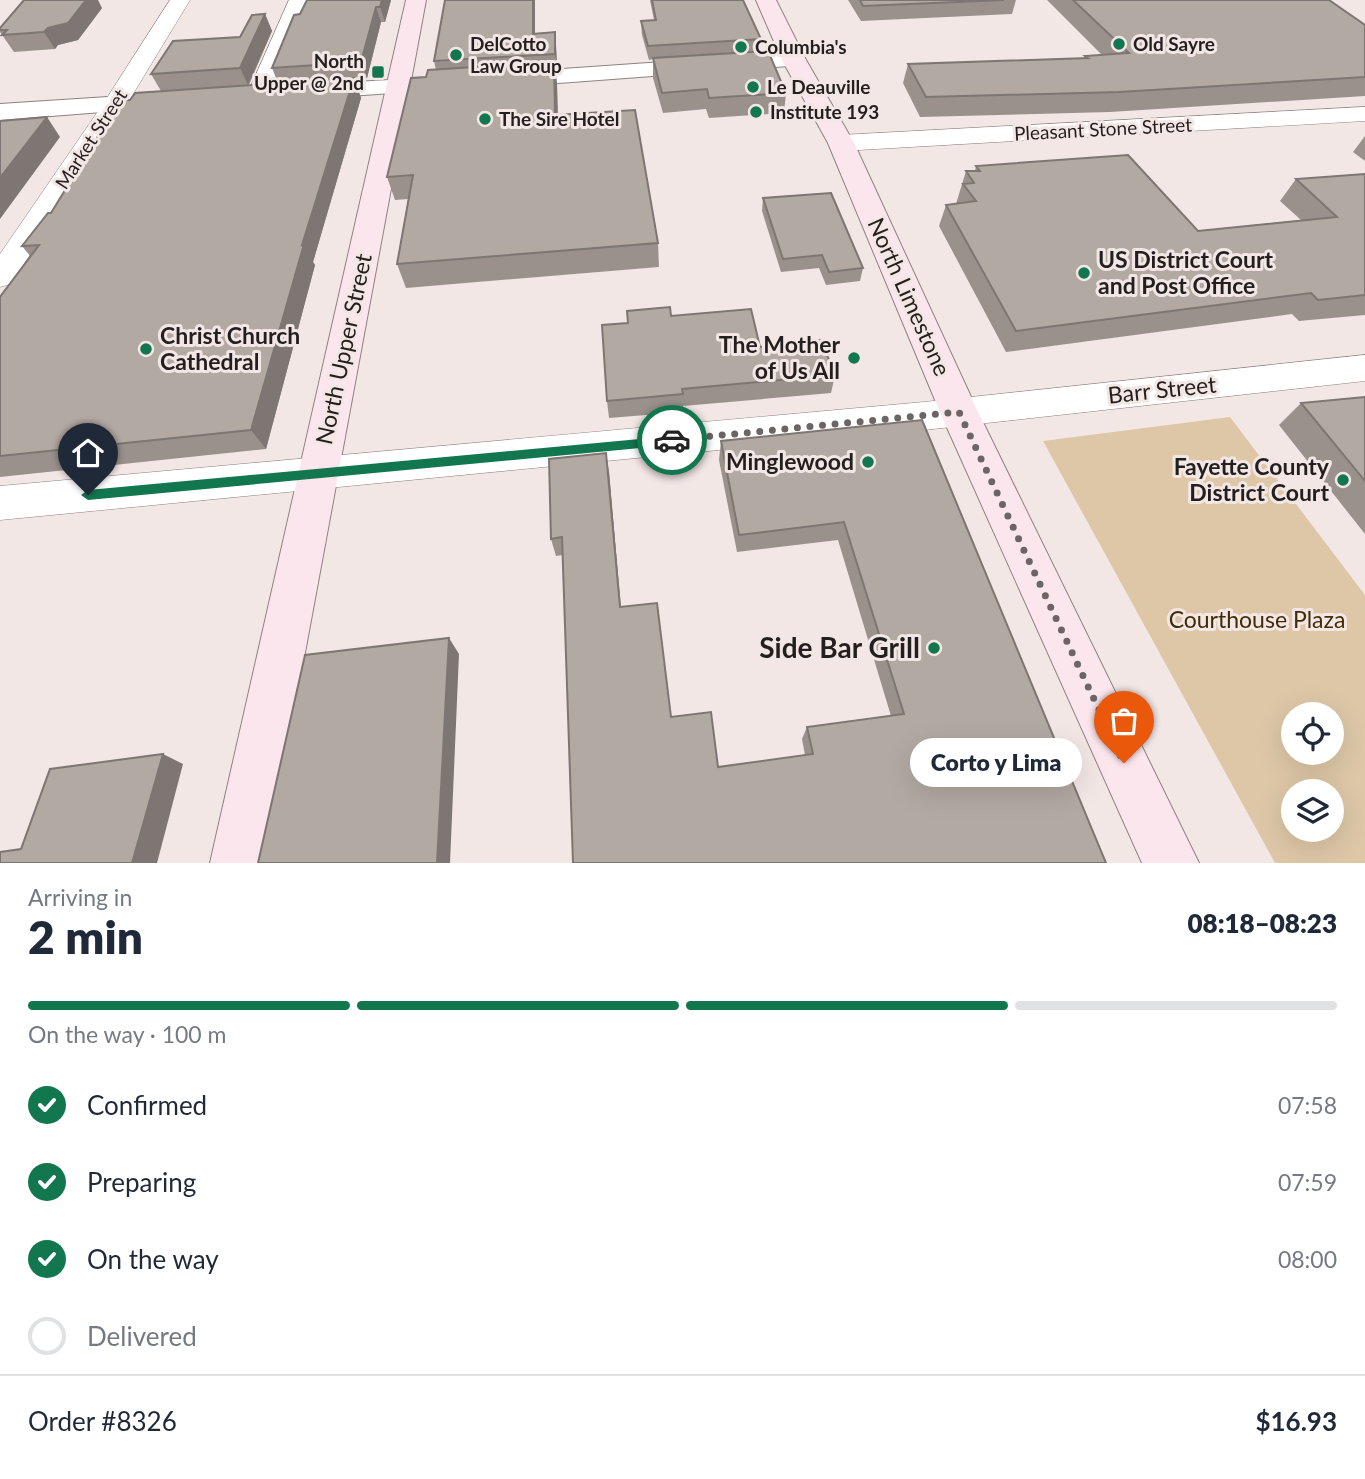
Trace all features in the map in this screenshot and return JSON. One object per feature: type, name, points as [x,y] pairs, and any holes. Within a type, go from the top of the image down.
[{"type":"main road","name":"North Upper Street","points":[[238,863],[416,0]]},
{"type":"main road","name":"North Limestone","points":[[766,0],[794,60],[841,143],[959,412],[1171,863]]},
{"type":"street","name":"Market Street","points":[[0,277],[115,104],[180,0]]},
{"type":"street","points":[[259,95],[299,0]]},
{"type":"street","points":[[234,97],[794,60]]},
{"type":"street","points":[[0,111],[196,99]]},
{"type":"street","name":"Pleasant Stone Street","points":[[841,143],[1365,114]]},
{"type":"street","name":"Barr Street","points":[[0,503],[959,412],[1365,368]]},
{"type":"green space","name":"Courthouse Plaza","points":[[1230,417],[1365,595],[1365,863],[1275,863],[1043,441]]},
{"type":"building","points":[[24,0],[86,0],[68,23],[48,28],[44,32],[2,35],[7,30],[0,28]]},
{"type":"building","points":[[307,0],[382,0],[380,7],[376,7],[361,62],[272,68],[294,15],[300,14]]},
{"type":"building","points":[[445,0],[533,0],[533,34],[555,32],[555,54],[434,61]]},
{"type":"building","points":[[652,0],[743,0],[761,39],[648,46],[641,21],[656,20]]},
{"type":"building","points":[[860,0],[1004,0],[863,6]]},
{"type":"building","points":[[1073,0],[1329,0],[1365,25],[1365,77],[1119,92],[926,97],[908,64],[1088,58],[1085,56],[1129,53]]},
{"type":"building","points":[[265,14],[240,68],[151,74],[173,41],[240,37],[252,15]]},
{"type":"building","points":[[768,51],[786,93],[709,98],[707,89],[662,93],[653,58]]},
{"type":"building","points":[[554,62],[555,115],[635,110],[658,243],[397,264],[413,175],[387,177],[411,78],[426,77],[428,70]]},
{"type":"building","points":[[354,78],[302,245],[304,244],[251,430],[0,456],[0,297],[39,245],[22,246],[48,213],[51,213],[120,100],[130,100],[135,93]]},
{"type":"building","points":[[47,117],[0,178],[0,121]]},
{"type":"building","points":[[1128,155],[1198,231],[1337,217],[1296,179],[1365,174],[1365,295],[1318,300],[1311,293],[1016,331],[946,205],[976,201],[963,184],[974,183],[966,171],[980,171],[976,166]]},
{"type":"building","points":[[831,193],[863,268],[829,272],[822,255],[783,259],[763,198]]},
{"type":"building","points":[[670,307],[671,316],[751,309],[760,347],[821,340],[835,375],[682,389],[683,394],[607,401],[602,325],[628,323],[627,311]]},
{"type":"building","points":[[1365,397],[1365,481],[1301,403]]},
{"type":"building","points":[[922,420],[1106,863],[573,863],[562,537],[551,539],[549,459],[606,453],[620,607],[657,603],[671,717],[711,712],[718,767],[813,754],[807,727],[904,714],[844,522],[739,535],[721,441]]},
{"type":"building","points":[[449,638],[437,863],[258,863],[305,655]]},
{"type":"building","points":[[163,754],[132,863],[0,863],[0,852],[21,849],[50,769]]},
{"type":"way so far","points":[[672,440],[959,412],[1124,763]]},
{"type":"place","name":"Old Sayre","points":[[1119,44]]},
{"type":"place","name":"Columbia's","points":[[741,47]]},
{"type":"place","name":"DelCotto Law Group","points":[[456,55]]},
{"type":"place","name":"North Upper @ 2nd","points":[[378,72]]},
{"type":"place","name":"Le Deauville","points":[[753,87]]},
{"type":"place","name":"Institute 193","points":[[756,112]]},
{"type":"place","name":"The Sire Hotel","points":[[485,119]]},
{"type":"place","name":"US District Court and Post Office","points":[[1084,273]]},
{"type":"place","name":"Christ Church Cathedral","points":[[146,349]]},
{"type":"place","name":"The Mother of Us All","points":[[854,358]]},
{"type":"place","name":"Minglewood","points":[[868,462]]},
{"type":"place","name":"Fayette County District Court","points":[[1343,480]]},
{"type":"place","name":"Side Bar Grill","points":[[934,648]]},
{"type":"place","name":"Corto y Lima","points":[[1124,763]]},
{"type":"route","points":[[88,495],[672,440]]}]
